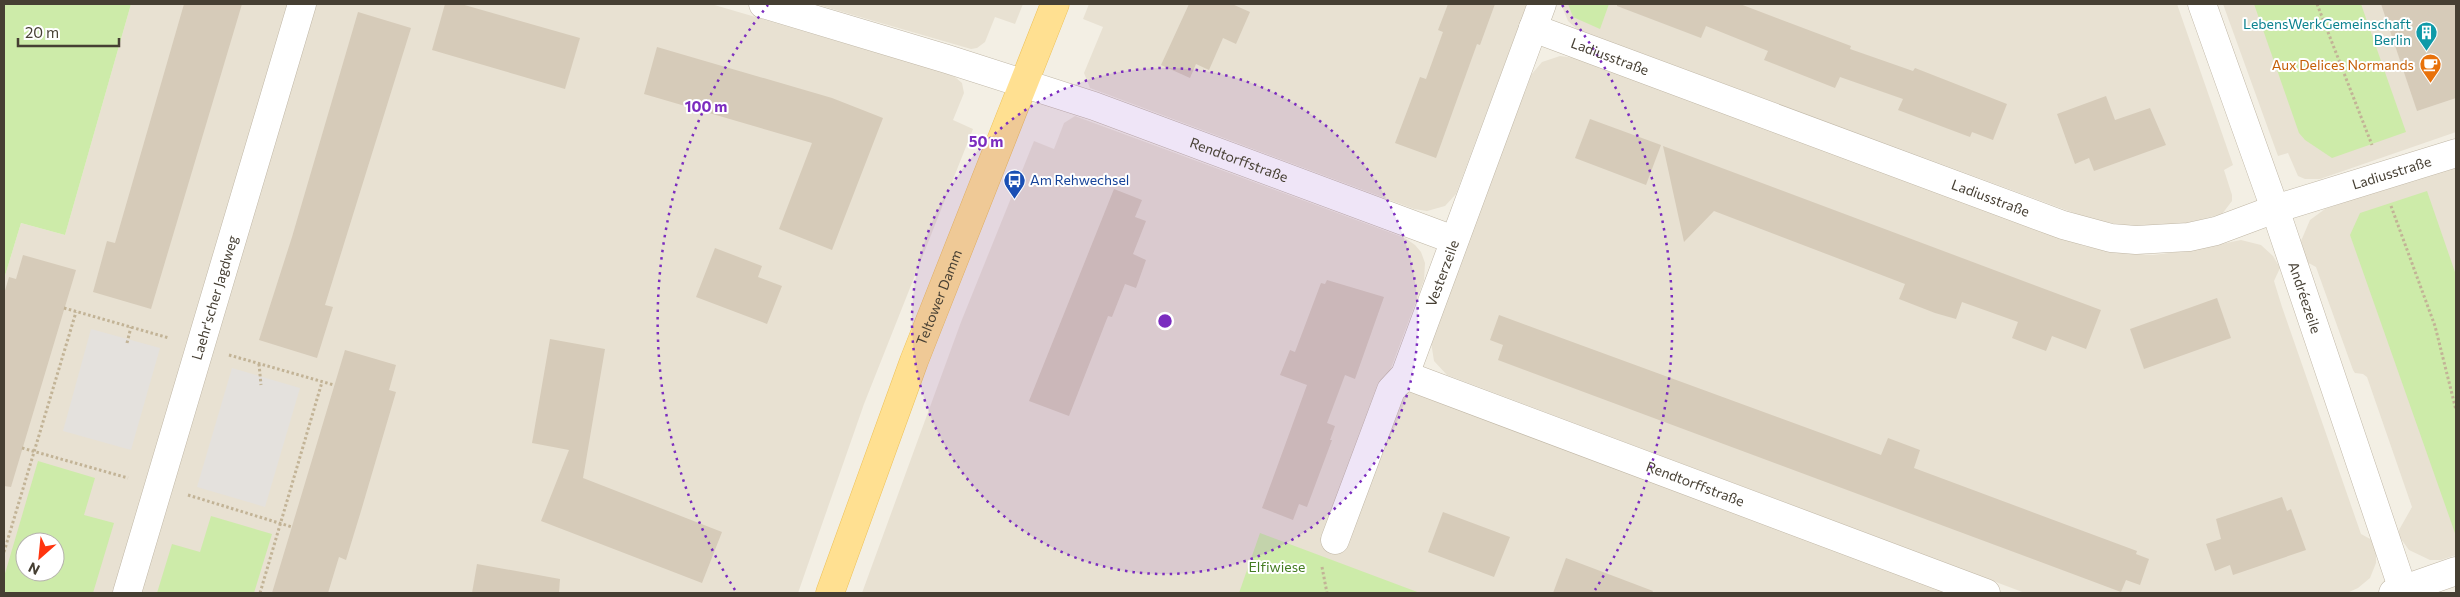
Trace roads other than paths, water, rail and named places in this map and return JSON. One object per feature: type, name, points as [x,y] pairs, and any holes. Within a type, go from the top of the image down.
[{"type":"main road","name":"Teltower Damm","points":[[830,593],[907,378],[1055,4]]},
{"type":"street","name":"Laehr'scher Jagdweg","points":[[127,593],[302,4]]},
{"type":"street","points":[[763,4],[1024,84]]},
{"type":"street","name":"Andréezeile","points":[[2202,4],[2274,208],[2400,592]]},
{"type":"street","name":"Ladiusstraße","points":[[1537,16],[2086,232],[2136,240],[2170,240],[2216,231],[2274,208],[2456,152]]},
{"type":"street","name":"Vesterzeile","points":[[1335,540],[1391,390],[1405,375],[1537,16]]},
{"type":"street","name":"Rendtorffstraße","points":[[1024,84],[1094,106],[1454,240]]},
{"type":"street","name":"Rendtorffstraße","points":[[1405,375],[1986,593]]},
{"type":"street","points":[[2400,592],[2456,571]]},
{"type":"place","name":"LebensWerkGemeinschaft Berlin","points":[[2427,51]]},
{"type":"place","name":"Aux Delices Normands","points":[[2430,84]]},
{"type":"place","name":"Am Rehwechsel","points":[[1014,199]]},
{"type":"park label","name":"Elfiwiese","points":[[1277,567]]}]
